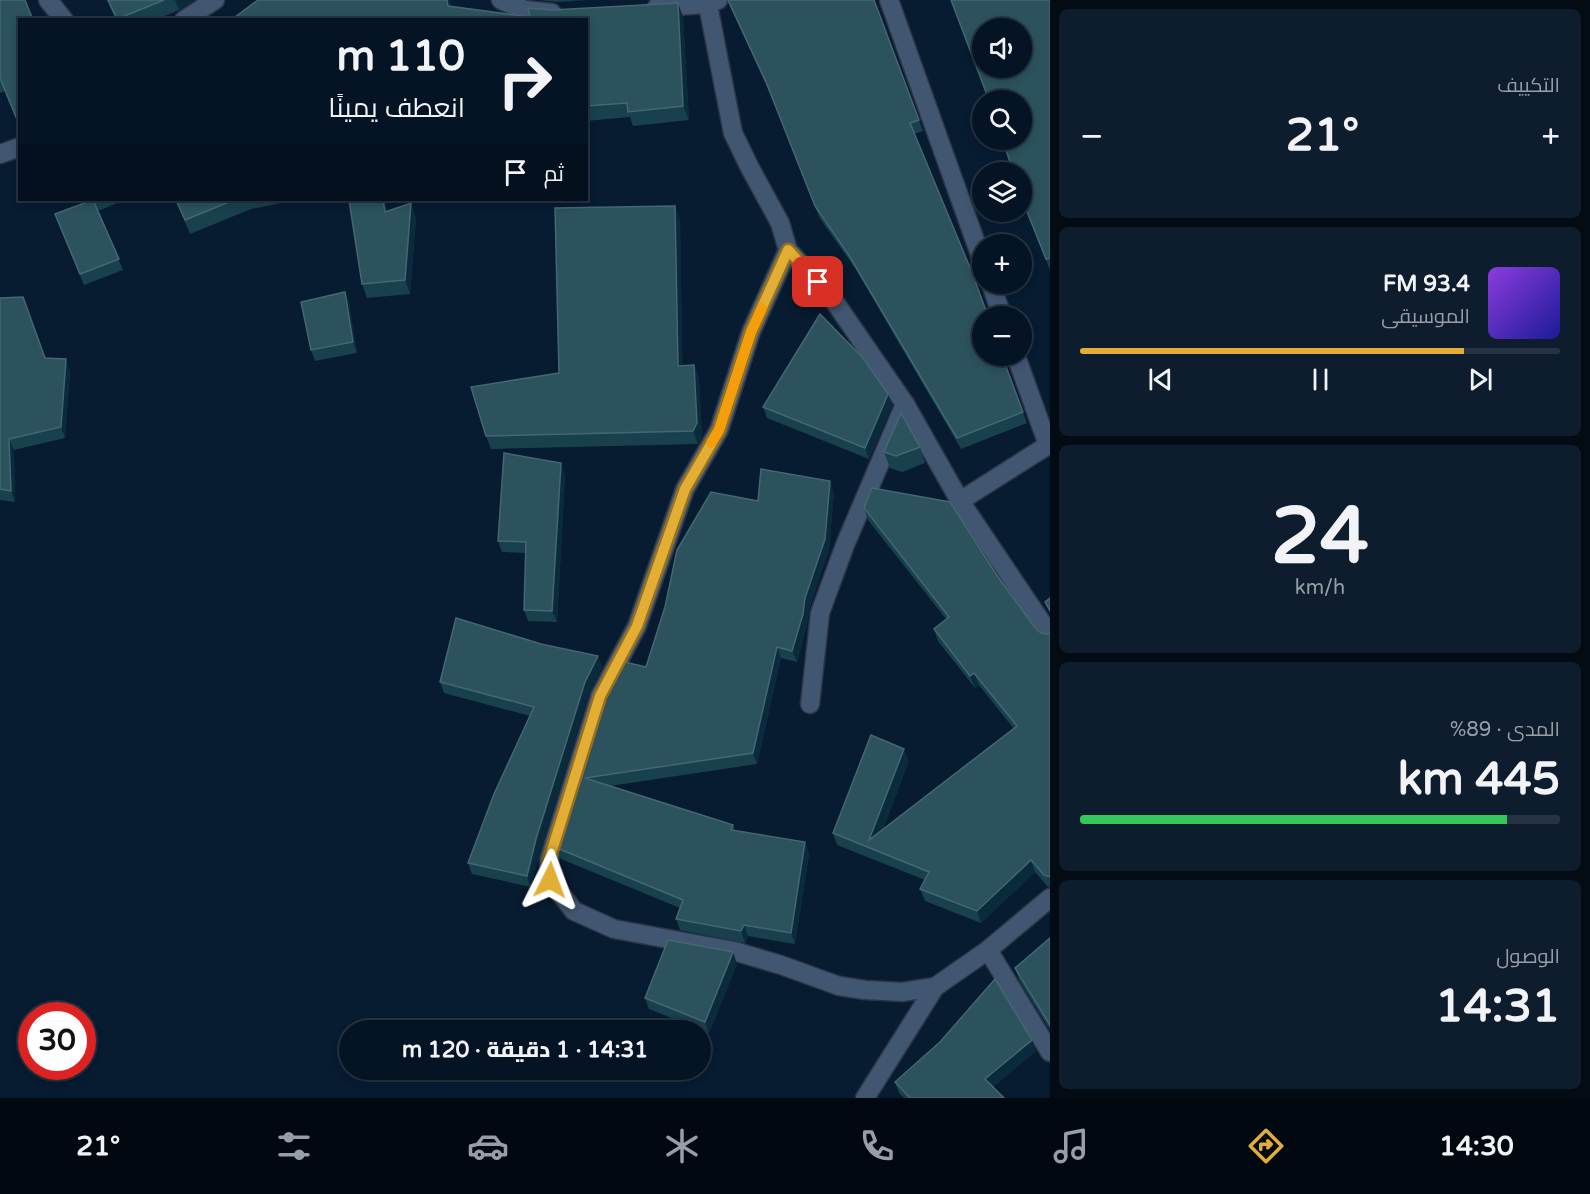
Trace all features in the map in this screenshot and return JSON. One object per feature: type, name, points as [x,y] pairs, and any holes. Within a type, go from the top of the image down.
[{"type":"street","points":[[48,0],[62,18]]},
{"type":"street","points":[[187,18],[215,0]]},
{"type":"street","points":[[501,0],[525,10],[569,12]]},
{"type":"street","points":[[889,0],[973,234]]},
{"type":"street","points":[[638,8],[711,1],[733,133],[780,223],[788,250],[832,298],[904,404],[960,501],[1050,635]]},
{"type":"street","points":[[0,154],[18,148]]},
{"type":"street","points":[[788,250],[751,332],[719,430],[685,489],[637,626],[600,696],[549,860],[550,880],[574,911],[614,929],[734,951],[839,986],[902,992],[935,987]]},
{"type":"street","points":[[960,501],[1049,444],[1020,366]]},
{"type":"street","points":[[810,704],[819,613],[904,404]]},
{"type":"street","points":[[865,1098],[935,987],[988,950],[1050,898]]},
{"type":"street","points":[[988,950],[1050,1052]]},
{"type":"building","points":[[0,0],[25,0],[32,18],[18,18],[18,116],[16,117],[0,78]]},
{"type":"building","points":[[108,0],[164,0],[119,18],[117,18]]},
{"type":"building","points":[[258,0],[447,0],[448,6],[530,17],[528,8],[552,10],[678,3],[683,106],[628,112],[627,103],[588,106],[588,18],[234,18]]},
{"type":"building","points":[[728,0],[874,0],[919,120],[910,123],[972,273],[972,294],[980,294],[984,306],[972,306],[972,366],[1006,366],[1023,412],[957,438],[850,257],[815,206],[766,82]]},
{"type":"building","points":[[951,0],[1050,0],[1050,258],[1046,259],[1031,222],[1032,162],[1010,162],[1006,150],[1032,150],[1032,90],[985,90],[981,78],[1032,78],[1032,18],[972,18],[972,55]]},
{"type":"building","points":[[93,201],[119,259],[80,274],[55,214]]},
{"type":"building","points":[[176,201],[232,201],[185,220]]},
{"type":"building","points":[[349,201],[383,201],[385,212],[411,203],[405,280],[362,284]]},
{"type":"building","points":[[675,206],[678,366],[694,365],[697,423],[693,431],[486,436],[471,387],[559,373],[555,208]]},
{"type":"building","points":[[345,292],[353,342],[311,350],[301,302]]},
{"type":"building","points":[[23,297],[45,358],[66,359],[61,427],[9,439],[11,491],[0,489],[0,298]]},
{"type":"building","points":[[820,314],[863,358],[888,394],[865,448],[763,407]]},
{"type":"building","points":[[901,413],[920,447],[896,456],[884,452]]},
{"type":"building","points":[[504,453],[561,463],[552,611],[524,610],[526,542],[498,541]]},
{"type":"building","points":[[761,469],[830,481],[825,539],[805,598],[803,614],[792,651],[777,647],[753,753],[585,778],[733,825],[731,830],[805,842],[791,933],[744,925],[741,931],[676,919],[683,900],[557,848],[606,689],[621,661],[646,667],[665,607],[677,550],[711,492],[758,501]]},
{"type":"building","points":[[872,488],[950,502],[998,577],[1036,629],[1041,633],[1050,633],[1050,877],[1044,875],[1031,860],[977,911],[920,889],[929,872],[833,833],[871,735],[904,749],[869,840],[1017,726],[974,673],[970,676],[934,629],[949,617],[864,508]]},
{"type":"building","points":[[1050,598],[1050,611],[1045,602]]},
{"type":"building","points":[[456,618],[541,644],[598,656],[585,682],[536,839],[527,876],[468,863],[494,794],[534,707],[440,682]]},
{"type":"building","points":[[1050,938],[1050,1025],[1015,968]]},
{"type":"building","points":[[668,940],[733,952],[706,1020],[700,1020],[645,998]]},
{"type":"building","points":[[995,979],[1032,1040],[985,1079],[1004,1098],[910,1098],[895,1082],[940,1042]]},
{"type":"slow traffic","points":[[711,443],[719,430],[751,332],[762,308]]},
{"type":"route","points":[[550,880],[549,860],[600,696],[637,626],[685,489],[719,430],[751,332],[788,250],[818,282]]}]
